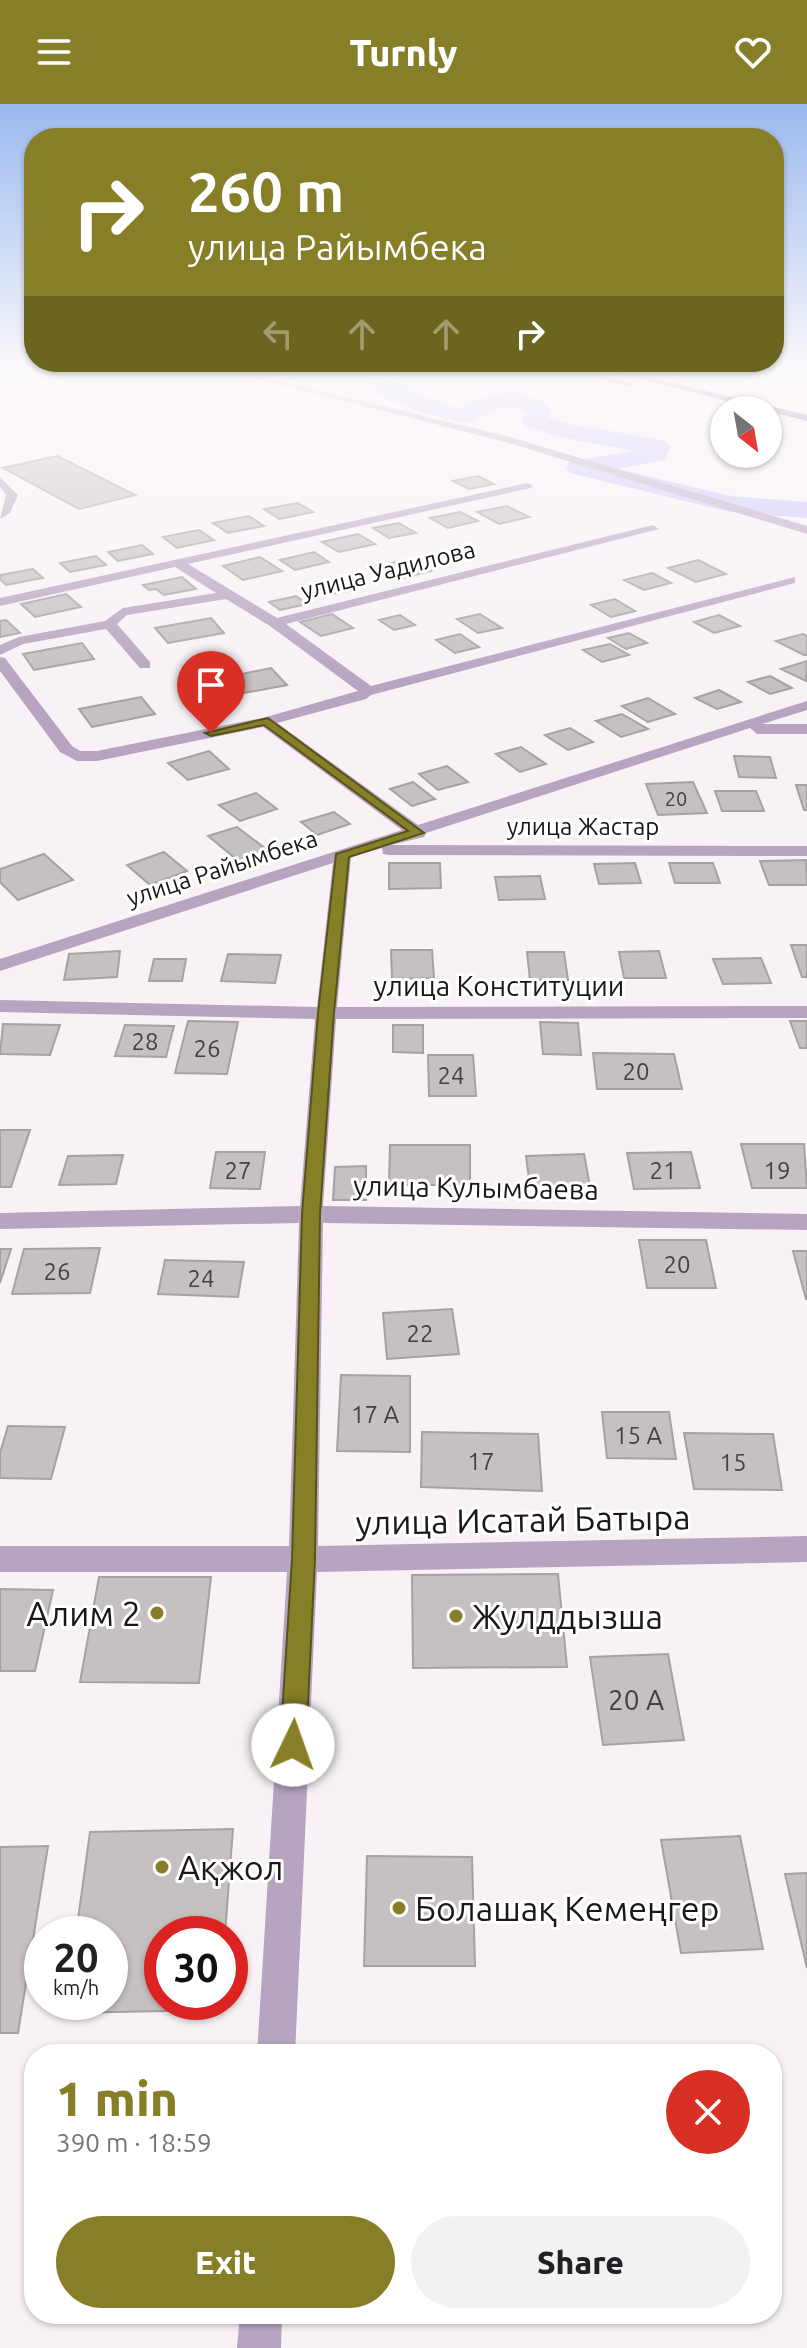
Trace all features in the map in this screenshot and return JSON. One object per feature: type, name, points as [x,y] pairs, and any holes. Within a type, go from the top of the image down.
[{"type":"street","points":[[627,476],[807,530]]},
{"type":"street","points":[[0,480],[12,495],[6,511],[0,516]]},
{"type":"street","points":[[0,602],[527,486]]},
{"type":"street","name":"улица Уадилова","points":[[275,623],[653,529]]},
{"type":"street","points":[[177,563],[275,623],[365,688],[366,692]]},
{"type":"street","points":[[0,661],[66,749],[77,756],[97,756],[268,721],[366,692],[790,580]]},
{"type":"street","points":[[0,651],[19,641],[109,624],[123,612],[225,595]]},
{"type":"street","points":[[109,624],[145,665]]},
{"type":"street","name":"улица Райымбека","points":[[0,965],[418,833],[807,705]]},
{"type":"street","points":[[268,721],[270,726],[418,833]]},
{"type":"street","name":"улица Райымбека","points":[[733,729],[807,729]]},
{"type":"street","name":"улица Жастар","points":[[351,852],[807,851]]},
{"type":"street","points":[[277,2044],[303,1559],[311,1214],[326,1013],[351,852]]},
{"type":"street","name":"улица Конституции","points":[[0,1006],[326,1013],[807,1012]]},
{"type":"street","name":"улица Кулымбаева","points":[[0,1221],[311,1214],[807,1222]]},
{"type":"street","name":"улица Исатай Батыра","points":[[0,1559],[303,1559],[807,1549]]},
{"type":"street","points":[[259,2348],[260,2324]]},
{"type":"building","points":[[17,476],[96,476],[135,495],[79,509]]},
{"type":"building","points":[[478,476],[494,484],[469,489],[453,481]]},
{"type":"building","points":[[298,503],[313,512],[279,519],[264,509]]},
{"type":"building","points":[[507,506],[529,517],[499,524],[477,512]]},
{"type":"building","points":[[460,512],[478,521],[448,528],[430,518]]},
{"type":"building","points":[[249,516],[264,526],[228,533],[213,523]]},
{"type":"building","points":[[399,523],[416,533],[389,538],[373,528]]},
{"type":"building","points":[[199,530],[214,540],[177,548],[163,537]]},
{"type":"building","points":[[358,534],[375,544],[339,552],[322,542]]},
{"type":"building","points":[[142,545],[153,554],[118,561],[108,552]]},
{"type":"building","points":[[314,552],[329,562],[295,570],[280,560]]},
{"type":"building","points":[[96,556],[106,565],[70,572],[60,563]]},
{"type":"building","points":[[260,557],[282,571],[243,580],[223,566]]},
{"type":"building","points":[[410,559],[431,571],[403,578],[382,565]]},
{"type":"building","points":[[698,560],[726,574],[696,582],[668,568]]},
{"type":"building","points":[[33,569],[43,578],[6,585],[0,579],[0,575]]},
{"type":"building","points":[[652,573],[671,583],[644,590],[624,580]]},
{"type":"building","points":[[182,577],[196,589],[164,595],[143,585]]},
{"type":"building","points":[[336,580],[352,590],[329,595],[313,585]]},
{"type":"building","points":[[66,594],[81,607],[35,617],[21,604]]},
{"type":"building","points":[[296,596],[307,604],[280,610],[269,602]]},
{"type":"building","points":[[615,599],[635,611],[611,617],[591,605]]},
{"type":"building","points":[[332,614],[353,628],[321,636],[300,622]]},
{"type":"building","points":[[480,614],[502,628],[478,633],[457,619]]},
{"type":"building","points":[[400,615],[415,625],[394,630],[379,620]]},
{"type":"building","points":[[719,615],[740,626],[714,633],[694,622]]},
{"type":"building","points":[[211,618],[224,633],[168,643],[155,628]]},
{"type":"building","points":[[6,620],[20,633],[0,637],[0,621]]},
{"type":"building","points":[[629,633],[647,643],[626,649],[608,638]]},
{"type":"building","points":[[460,634],[479,647],[455,653],[436,640]]},
{"type":"building","points":[[803,634],[807,636],[807,655],[776,641]]},
{"type":"building","points":[[82,643],[94,659],[34,670],[23,654]]},
{"type":"building","points":[[610,644],[629,655],[602,662],[583,650]]},
{"type":"building","points":[[807,661],[806,681],[781,669]]},
{"type":"building","points":[[271,668],[287,685],[228,696],[213,680]]},
{"type":"building","points":[[770,676],[792,688],[770,694],[748,682]]},
{"type":"building","points":[[719,690],[741,702],[717,709],[695,698]]},
{"type":"building","points":[[141,697],[155,714],[92,727],[79,709]]},
{"type":"building","points":[[648,698],[675,714],[648,722],[622,706]]},
{"type":"building","points":[[622,714],[648,729],[621,737],[596,721]]},
{"type":"building","points":[[570,728],[593,742],[568,750],[545,735]]},
{"type":"building","points":[[521,747],[546,764],[520,772],[496,754]]},
{"type":"building","points":[[209,751],[229,769],[188,780],[168,763]]},
{"type":"building","points":[[734,756],[770,757],[776,778],[739,777]]},
{"type":"building","points":[[447,766],[468,782],[438,790],[419,774]]},
{"type":"building","points":[[413,782],[435,799],[412,806],[390,789]]},
{"type":"building","points":[[693,782],[707,813],[658,815],[646,784]]},
{"type":"building","points":[[796,785],[807,785],[807,810],[804,810]]},
{"type":"building","points":[[715,791],[756,791],[764,811],[722,811]]},
{"type":"building","points":[[256,793],[277,809],[240,821],[219,805]]},
{"type":"building","points":[[334,812],[350,824],[317,835],[301,822]]},
{"type":"building","points":[[237,827],[270,852],[241,863],[208,836]]},
{"type":"building","points":[[164,852],[187,871],[150,885],[127,865]]},
{"type":"building","points":[[44,854],[73,880],[18,900],[0,882],[0,869]]},
{"type":"building","points":[[806,860],[807,885],[769,885],[760,861]]},
{"type":"building","points":[[389,863],[440,863],[441,888],[389,889]]},
{"type":"building","points":[[635,863],[641,883],[599,884],[594,864]]},
{"type":"building","points":[[669,863],[713,863],[720,883],[675,883]]},
{"type":"building","points":[[540,876],[545,899],[499,900],[495,877]]},
{"type":"building","points":[[791,945],[807,945],[807,977],[802,977]]},
{"type":"building","points":[[391,950],[432,950],[434,978],[392,979]]},
{"type":"building","points":[[120,951],[117,977],[64,980],[69,954]]},
{"type":"building","points":[[659,951],[666,978],[624,978],[619,952]]},
{"type":"building","points":[[527,952],[564,952],[568,980],[530,980]]},
{"type":"building","points":[[228,954],[281,955],[275,983],[221,981]]},
{"type":"building","points":[[761,958],[771,983],[723,984],[713,959]]},
{"type":"building","points":[[154,959],[186,959],[182,981],[149,981]]},
{"type":"building","points":[[188,1021],[238,1022],[227,1074],[175,1073]]},
{"type":"building","points":[[790,1021],[807,1021],[807,1048],[800,1048]]},
{"type":"building","points":[[540,1022],[578,1023],[581,1055],[543,1054]]},
{"type":"building","points":[[3,1024],[60,1025],[50,1055],[0,1054]]},
{"type":"building","points":[[125,1025],[174,1026],[166,1057],[115,1056]]},
{"type":"building","points":[[393,1025],[423,1025],[423,1053],[393,1052]]},
{"type":"building","points":[[593,1053],[674,1054],[682,1089],[597,1089]]},
{"type":"building","points":[[428,1055],[473,1055],[476,1096],[429,1096]]},
{"type":"building","points":[[0,1130],[30,1130],[11,1187],[0,1187]]},
{"type":"building","points":[[741,1144],[804,1144],[807,1188],[752,1188]]},
{"type":"building","points":[[390,1145],[470,1145],[470,1185],[389,1185]]},
{"type":"building","points":[[216,1152],[265,1152],[260,1189],[210,1188]]},
{"type":"building","points":[[691,1152],[700,1188],[634,1189],[627,1153]]},
{"type":"building","points":[[584,1154],[590,1186],[530,1187],[526,1156]]},
{"type":"building","points":[[123,1155],[116,1184],[59,1185],[68,1156]]},
{"type":"building","points":[[366,1166],[366,1200],[333,1200],[335,1167]]},
{"type":"building","points":[[639,1240],[706,1240],[716,1288],[647,1288]]},
{"type":"building","points":[[100,1248],[90,1293],[12,1294],[24,1249]]},
{"type":"building","points":[[0,1249],[11,1249],[0,1283]]},
{"type":"building","points":[[793,1251],[807,1251],[807,1299],[806,1299]]},
{"type":"building","points":[[165,1260],[244,1262],[238,1297],[158,1294]]},
{"type":"building","points":[[452,1309],[459,1354],[387,1359],[383,1313]]},
{"type":"building","points":[[341,1375],[410,1376],[410,1452],[337,1451]]},
{"type":"building","points":[[602,1412],[669,1412],[676,1459],[607,1458]]},
{"type":"building","points":[[8,1426],[65,1427],[51,1479],[0,1478],[0,1453]]},
{"type":"building","points":[[422,1432],[538,1434],[542,1491],[421,1487]]},
{"type":"building","points":[[684,1433],[773,1434],[782,1490],[694,1489]]},
{"type":"building","points":[[558,1574],[567,1667],[413,1668],[412,1575]]},
{"type":"building","points":[[99,1577],[211,1577],[199,1683],[80,1682]]},
{"type":"building","points":[[0,1589],[53,1590],[35,1671],[0,1671]]},
{"type":"building","points":[[668,1654],[684,1740],[603,1745],[590,1657]]},
{"type":"building","points":[[233,1829],[226,1916],[144,1916],[144,2011],[128,2012],[128,1916],[78,1916],[90,1832]]},
{"type":"building","points":[[740,1836],[763,1949],[681,1953],[661,1840]]},
{"type":"building","points":[[48,1846],[37,1916],[24,1916],[24,1996],[18,2033],[0,2033],[0,1847]]},
{"type":"building","points":[[367,1856],[472,1857],[475,1966],[364,1966]]},
{"type":"building","points":[[807,1873],[807,1968],[785,1874]]},
{"type":"waterway","points":[[615,476],[730,504],[807,510]]},
{"type":"place","name":"Алим 2","points":[[157,1613]]},
{"type":"place","name":"Жулддызша","points":[[456,1616]]},
{"type":"place","name":"Ақжол","points":[[162,1867]]},
{"type":"place","name":"Болашақ Кемеңгер","points":[[399,1908]]},
{"type":"route","points":[[211,733],[268,721],[270,726],[418,833],[343,854],[326,1013],[311,1214],[303,1559],[293,1745]]}]
